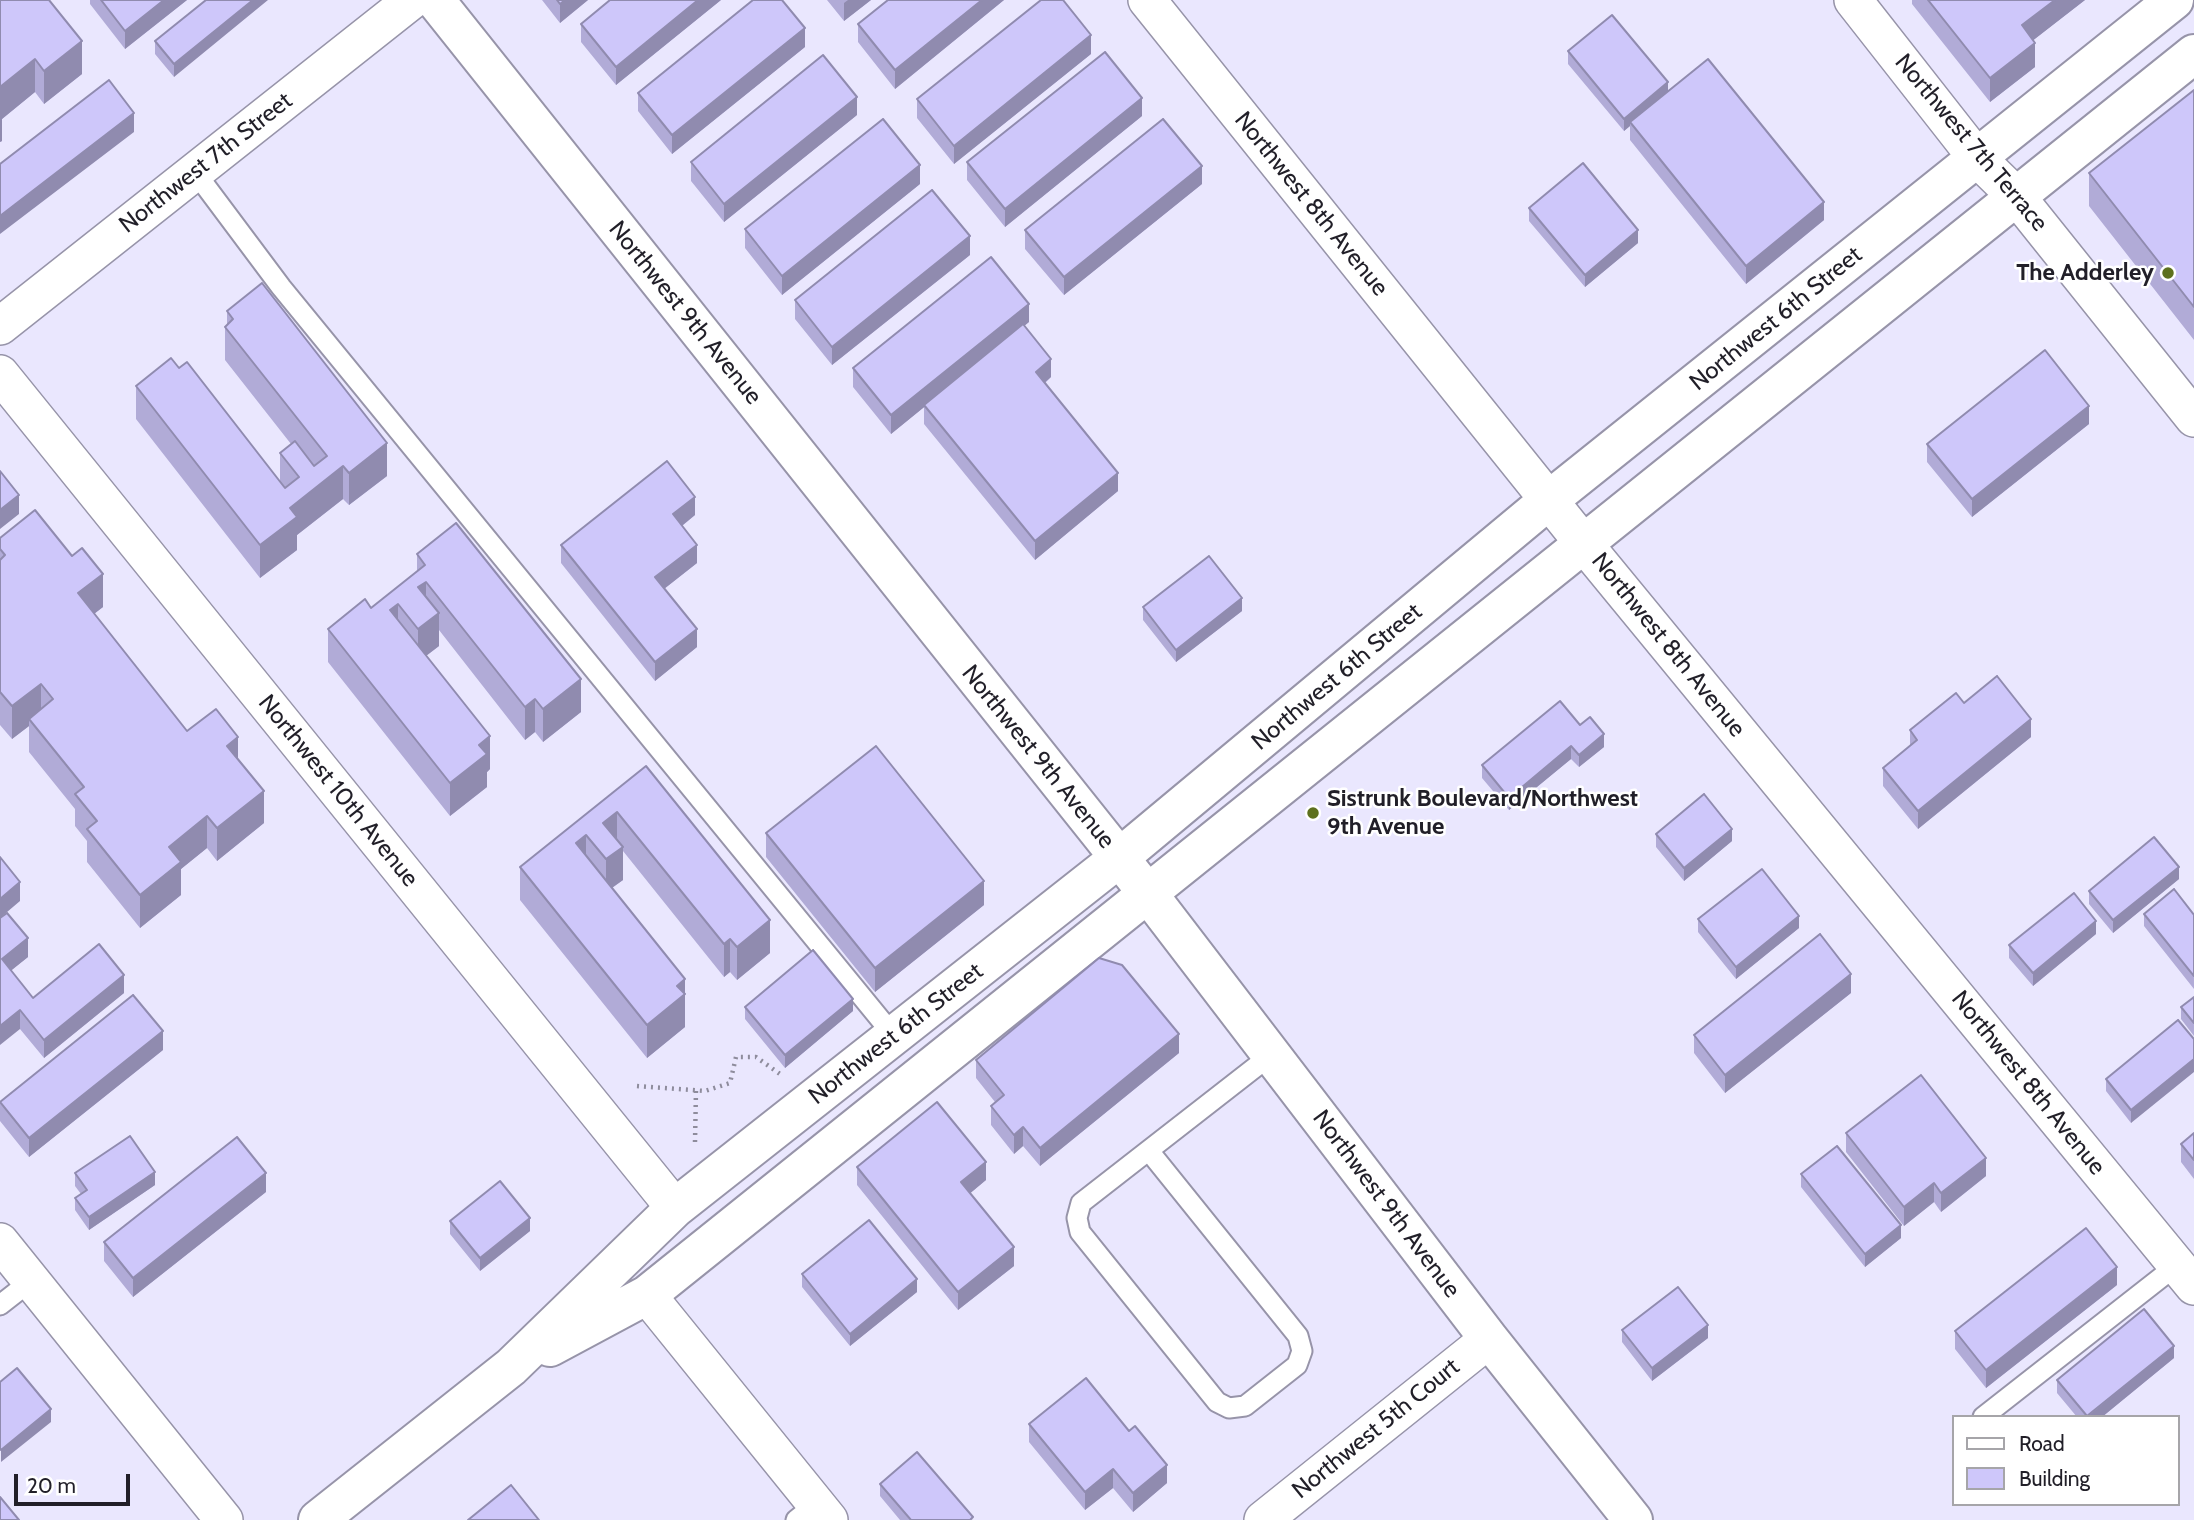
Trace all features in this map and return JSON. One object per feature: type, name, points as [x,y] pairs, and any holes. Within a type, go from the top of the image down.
[{"type":"street","name":"Northwest 7th Street","points":[[0,327],[412,0]]},
{"type":"street","name":"Northwest 9th Avenue","points":[[435,0],[1149,895],[1489,1339],[1633,1520]]},
{"type":"street","name":"Northwest 8th Avenue","points":[[1147,0],[1584,544],[2185,1275]]},
{"type":"street","name":"Northwest 7th Terrace","points":[[1853,0],[1977,158],[2017,197],[2194,418]]},
{"type":"street","name":"Northwest 6th Street","points":[[318,1520],[511,1367],[675,1208],[1119,858],[1549,500],[2174,0]]},
{"type":"street","name":"Northwest 6th Street","points":[[511,1367],[647,1295],[1149,895],[2194,54]]},
{"type":"street","name":"Northwest 10th Avenue","points":[[0,374],[675,1208]]},
{"type":"street","points":[[0,1242],[224,1520]]},
{"type":"street","points":[[647,1295],[814,1515]]},
{"type":"street","name":"Northwest 5th Court","points":[[1263,1520],[1489,1339]]},
{"type":"lane","points":[[195,172],[281,287],[894,1036]]},
{"type":"lane","points":[[1149,1151],[1298,1336],[1302,1351],[1297,1365],[1245,1406],[1229,1408],[1217,1402],[1080,1232],[1077,1218],[1081,1203],[1271,1055]]},
{"type":"lane","points":[[1986,1415],[2185,1275]]},
{"type":"lane","points":[[0,1305],[32,1280]]},
{"type":"path","points":[[637,1086],[705,1091],[730,1083],[736,1057],[756,1057],[782,1076]]},
{"type":"path","points":[[695,1145],[696,1090]]},
{"type":"building","points":[[0,0],[49,0],[82,41],[44,71],[35,59],[0,87]]},
{"type":"building","points":[[101,0],[164,0],[125,31]]},
{"type":"building","points":[[206,0],[253,0],[174,64],[155,41]]},
{"type":"building","points":[[610,0],[698,0],[616,67],[581,24]]},
{"type":"building","points":[[753,0],[782,0],[805,28],[672,135],[638,93]]},
{"type":"building","points":[[888,0],[982,0],[895,70],[858,24]]},
{"type":"building","points":[[1041,0],[1063,0],[1091,35],[954,146],[917,99]]},
{"type":"building","points":[[1928,0],[2055,0],[2022,25],[2035,43],[1990,78]]},
{"type":"building","points":[[1612,15],[1668,82],[1624,119],[1568,51]]},
{"type":"building","points":[[1105,52],[1142,98],[1005,209],[967,162]]},
{"type":"building","points":[[823,55],[857,97],[724,204],[691,162]]},
{"type":"building","points":[[1708,59],[1824,202],[1746,266],[1630,122]]},
{"type":"building","points":[[109,80],[134,113],[0,216],[0,164]]},
{"type":"building","name":"The Adderley","points":[[2194,90],[2194,307],[2089,173]]},
{"type":"building","points":[[883,119],[920,165],[782,276],[745,229]]},
{"type":"building","points":[[1163,119],[1202,166],[1064,277],[1025,230]]},
{"type":"building","points":[[1583,163],[1638,230],[1585,275],[1529,208]]},
{"type":"building","points":[[932,190],[970,236],[832,347],[795,300]]},
{"type":"building","points":[[991,257],[1029,304],[891,415],[853,368]]},
{"type":"building","points":[[262,283],[387,443],[349,473],[343,466],[290,508],[297,517],[260,545],[136,386],[171,358],[179,368],[187,362],[285,488],[299,477],[280,453],[295,441],[314,466],[327,456],[225,327],[233,319],[227,311]]},
{"type":"building","points":[[1023,324],[1051,359],[1036,372],[1118,473],[1035,541],[924,405]]},
{"type":"building","points":[[2045,350],[2089,406],[1972,499],[1927,444]]},
{"type":"building","points":[[667,461],[695,497],[673,514],[697,545],[655,577],[697,629],[655,662],[561,545]]},
{"type":"building","points":[[0,471],[19,495],[0,510]]},
{"type":"building","points":[[35,510],[72,556],[82,548],[103,574],[78,593],[187,731],[216,709],[238,737],[227,746],[264,791],[217,828],[207,816],[169,847],[181,862],[140,895],[87,829],[97,821],[75,794],[84,787],[29,719],[53,699],[41,684],[12,706],[0,692],[0,560],[5,555],[0,549],[0,538]]},
{"type":"building","points":[[456,523],[581,679],[543,709],[535,699],[525,707],[426,582],[418,587],[439,613],[418,629],[398,604],[390,610],[490,736],[479,745],[487,754],[450,783],[328,629],[365,599],[371,608],[425,565],[417,554]]},
{"type":"building","points":[[1209,556],[1242,598],[1176,650],[1143,607]]},
{"type":"building","points":[[1997,676],[2031,719],[1918,811],[1883,768],[1917,740],[1910,730],[1956,693],[1964,703]]},
{"type":"building","points":[[1560,701],[1580,725],[1590,717],[1604,734],[1579,755],[1571,746],[1509,798],[1482,765]]},
{"type":"building","points":[[876,746],[984,881],[875,968],[766,833]]},
{"type":"building","points":[[646,766],[770,920],[737,947],[730,939],[724,944],[617,812],[603,823],[623,847],[606,859],[586,835],[576,843],[685,979],[677,986],[685,994],[647,1025],[520,867]]},
{"type":"building","points":[[1704,794],[1732,829],[1684,868],[1656,834]]},
{"type":"building","points":[[2154,837],[2179,867],[2113,920],[2089,891]]},
{"type":"building","points":[[0,857],[20,882],[0,899]]},
{"type":"building","points":[[1762,869],[1799,916],[1736,967],[1698,919]]},
{"type":"building","points":[[2174,889],[2194,915],[2194,976],[2144,914]]},
{"type":"building","points":[[2074,893],[2096,921],[2033,973],[2009,945]]},
{"type":"building","points":[[7,913],[28,938],[2,959],[33,998],[99,944],[124,975],[44,1040],[20,1010],[0,1026],[0,918]]},
{"type":"building","points":[[1820,934],[1851,974],[1725,1075],[1694,1035]]},
{"type":"building","points":[[813,950],[853,999],[785,1055],[745,1007]]},
{"type":"building","points":[[1099,958],[1122,965],[1179,1034],[1040,1148],[1023,1127],[1014,1135],[991,1106],[1004,1095],[976,1060]]},
{"type":"building","points":[[133,995],[163,1031],[29,1138],[0,1102]]},
{"type":"building","points":[[2194,997],[2194,1023],[2181,1007]]},
{"type":"building","points":[[2178,1020],[2194,1039],[2194,1059],[2131,1110],[2106,1079]]},
{"type":"building","points":[[1921,1075],[1986,1158],[1941,1193],[1934,1183],[1904,1207],[1846,1133]]},
{"type":"building","points":[[937,1102],[986,1162],[961,1182],[1014,1247],[958,1292],[857,1167]]},
{"type":"building","points":[[2194,1133],[2194,1160],[2181,1144]]},
{"type":"building","points":[[130,1136],[155,1172],[89,1217],[75,1198],[87,1190],[75,1173]]},
{"type":"building","points":[[237,1137],[266,1173],[133,1278],[104,1242]]},
{"type":"building","points":[[1837,1146],[1901,1225],[1865,1254],[1801,1174]]},
{"type":"building","points":[[500,1181],[530,1218],[480,1258],[450,1221]]},
{"type":"building","points":[[869,1220],[917,1279],[850,1334],[802,1274]]},
{"type":"building","points":[[2086,1228],[2117,1267],[1986,1370],[1955,1331]]},
{"type":"building","points":[[1678,1287],[1708,1325],[1652,1368],[1622,1330]]},
{"type":"building","points":[[2144,1309],[2174,1346],[2088,1415],[2057,1380]]},
{"type":"building","points":[[17,1368],[51,1409],[1,1450],[0,1382]]},
{"type":"building","points":[[1086,1378],[1129,1431],[1135,1426],[1167,1465],[1133,1493],[1113,1469],[1085,1492],[1029,1424]]},
{"type":"building","points":[[917,1452],[973,1517],[970,1520],[911,1520],[880,1484]]},
{"type":"building","points":[[511,1485],[539,1520],[468,1520]]},
{"type":"building","points":[[0,1497],[19,1520],[0,1520]]},
{"type":"place","name":"The Adderley","points":[[2168,273]]},
{"type":"place","name":"Sistrunk Boulevard/Northwest 9th Avenue","points":[[1313,813]]}]
